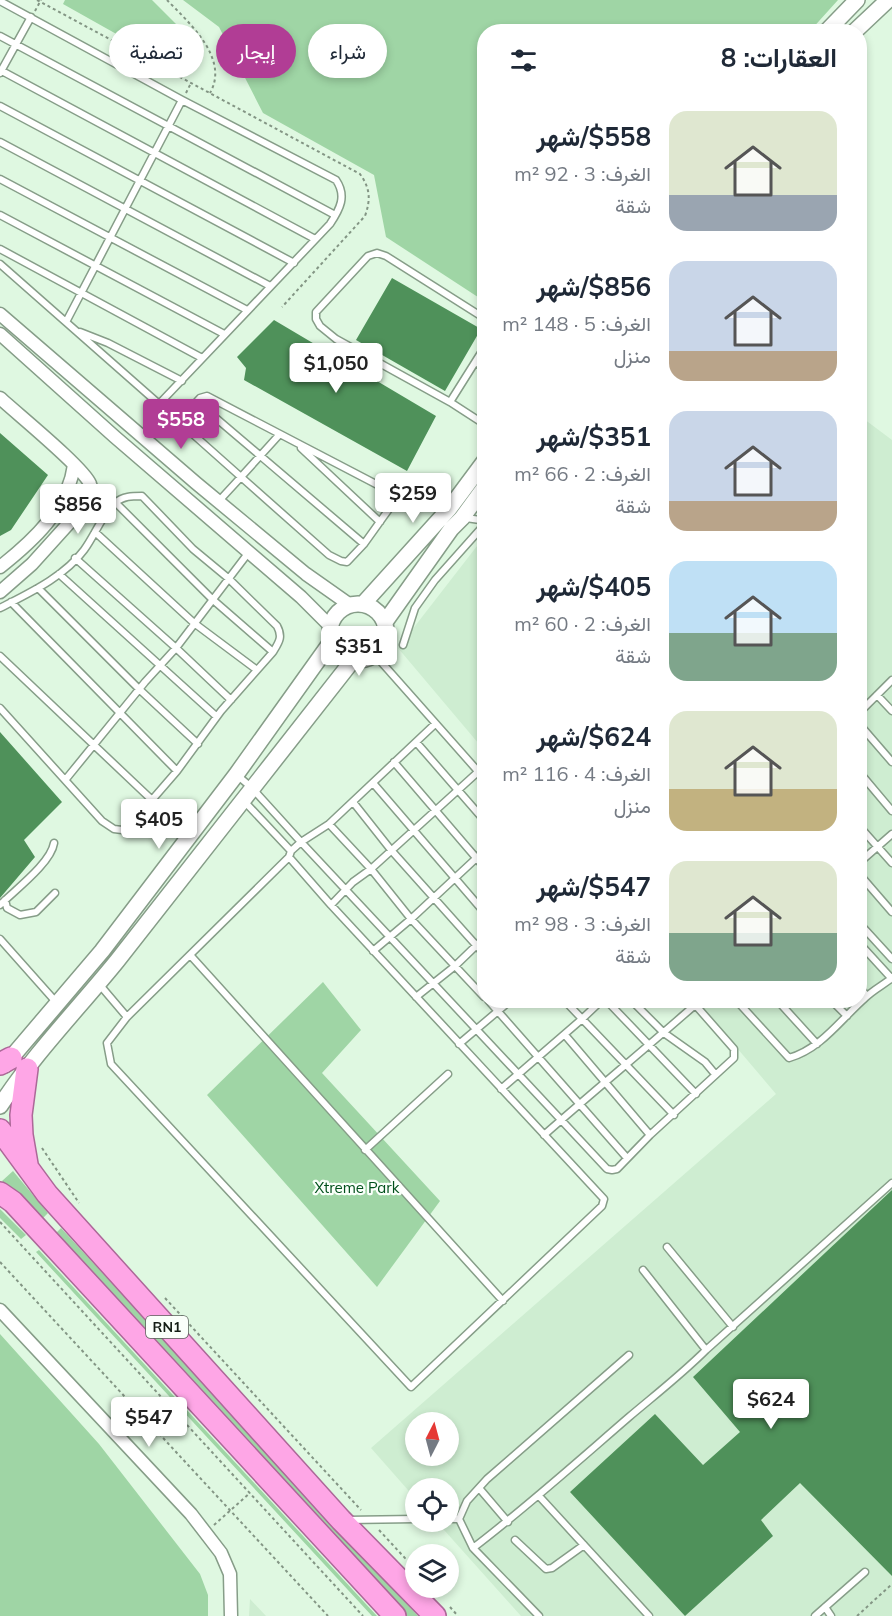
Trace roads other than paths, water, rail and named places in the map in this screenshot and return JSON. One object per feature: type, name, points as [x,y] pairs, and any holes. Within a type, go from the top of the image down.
[{"type":"highway","points":[[9,1065],[21,1114],[22,1135],[29,1170]]},
{"type":"highway","name":"RN1","points":[[0,1130],[59,1207],[341,1520],[435,1616]]},
{"type":"highway","name":"RN1","points":[[4,1198],[395,1616]]},
{"type":"street","points":[[834,24],[857,0]]},
{"type":"street","points":[[862,24],[888,0]]},
{"type":"street","points":[[0,314],[218,502],[306,574],[356,604],[376,610],[385,622],[386,641],[375,655],[368,659],[353,660],[340,654],[331,642],[330,626],[336,614],[356,604],[448,509],[477,471]]},
{"type":"street","points":[[0,334],[115,437],[314,608],[330,626]]},
{"type":"street","points":[[0,398],[74,465],[90,482],[92,492],[88,502],[32,564],[0,592]]},
{"type":"street","points":[[0,567],[25,548],[60,506],[72,480],[74,465]]},
{"type":"street","points":[[385,622],[451,529],[477,498]]},
{"type":"street","points":[[0,1106],[9,1065],[56,1003],[102,951],[236,775],[331,642]]},
{"type":"street","points":[[9,1065],[98,984],[353,660]]},
{"type":"street","points":[[0,1310],[191,1514],[221,1553],[230,1575],[231,1616]]},
{"type":"lane","points":[[0,1],[182,100],[336,180],[341,189],[342,199],[336,215],[294,263],[159,404]]},
{"type":"lane","points":[[31,17],[0,72],[315,239]]},
{"type":"lane","points":[[0,36],[336,215]]},
{"type":"lane","points":[[66,322],[182,100]]},
{"type":"lane","points":[[0,106],[294,263]]},
{"type":"lane","points":[[0,142],[270,286]]},
{"type":"lane","points":[[0,179],[247,310]]},
{"type":"lane","points":[[0,214],[224,334]]},
{"type":"lane","points":[[0,249],[202,358]]},
{"type":"lane","points":[[477,314],[386,256],[377,253],[368,256],[316,312],[316,319],[326,333],[477,419]]},
{"type":"lane","points":[[0,264],[333,558],[347,562],[364,544],[394,502],[395,494],[207,396],[202,396],[179,421]]},
{"type":"lane","points":[[76,331],[108,342],[182,381]]},
{"type":"lane","points":[[450,402],[476,362]]},
{"type":"lane","points":[[197,402],[364,544]]},
{"type":"lane","points":[[218,502],[279,435]]},
{"type":"lane","points":[[296,444],[380,522]]},
{"type":"lane","points":[[0,608],[59,574],[83,552],[116,503],[129,496],[142,496],[193,549],[228,578],[277,626],[280,632],[280,641],[273,652],[216,716],[177,771],[132,823],[122,830],[114,829],[102,821],[0,708]]},
{"type":"lane","points":[[116,503],[212,599],[273,652]]},
{"type":"lane","points":[[462,518],[471,517],[477,520]]},
{"type":"lane","points":[[96,532],[194,623],[256,670]]},
{"type":"lane","points":[[403,645],[415,608],[435,580],[477,532]]},
{"type":"lane","points":[[66,779],[159,665],[176,648],[249,552]]},
{"type":"lane","points":[[75,558],[231,700]]},
{"type":"lane","points":[[59,574],[216,716]]},
{"type":"lane","points":[[38,588],[139,689],[198,744]]},
{"type":"lane","points":[[11,602],[177,771]]},
{"type":"lane","points":[[375,655],[477,770]]},
{"type":"lane","points":[[0,656],[152,800]]},
{"type":"lane","points":[[867,705],[892,680]]},
{"type":"lane","points":[[878,695],[892,711]]},
{"type":"lane","points":[[236,775],[290,854],[331,905],[604,1199],[602,1206],[411,1387],[111,1064],[107,1043],[127,1017],[191,956],[290,854],[300,842],[329,824],[435,724]]},
{"type":"lane","points":[[867,733],[892,762]]},
{"type":"lane","points":[[416,742],[477,812]]},
{"type":"lane","points":[[373,951],[477,858],[394,762]]},
{"type":"lane","points":[[331,905],[477,772]]},
{"type":"lane","points":[[867,781],[892,811]]},
{"type":"lane","points":[[373,783],[477,904]]},
{"type":"lane","points":[[247,793],[300,842],[607,1169],[617,1169],[650,1134],[732,1061],[735,1054],[734,1049],[697,1008]]},
{"type":"lane","points":[[353,802],[433,899],[477,946],[416,997]]},
{"type":"lane","points":[[329,824],[371,869],[411,919],[477,990]]},
{"type":"lane","points":[[867,856],[892,834]]},
{"type":"lane","points":[[867,835],[892,863]]},
{"type":"lane","points":[[54,843],[53,850],[41,864],[2,903],[20,915],[36,912],[55,893]]},
{"type":"lane","points":[[867,883],[892,912]]},
{"type":"lane","points":[[867,932],[892,959]]},
{"type":"lane","points":[[0,939],[56,1003]]},
{"type":"lane","points":[[867,952],[892,979],[867,996]]},
{"type":"lane","points":[[191,956],[503,1301]]},
{"type":"lane","points":[[98,984],[127,1017]]},
{"type":"lane","points":[[495,1008],[627,1158]]},
{"type":"lane","points":[[459,1044],[503,1008]]},
{"type":"lane","points":[[572,1008],[674,1115]]},
{"type":"lane","points":[[501,1089],[594,1008]]},
{"type":"lane","points":[[614,1008],[696,1094]]},
{"type":"lane","points":[[640,1008],[664,1033],[705,1062],[715,1074]]},
{"type":"lane","points":[[544,1135],[664,1033],[688,1008]]},
{"type":"lane","points":[[743,1008],[789,1058],[802,1054],[817,1044],[855,1008]]},
{"type":"lane","points":[[784,1008],[817,1044]]},
{"type":"lane","points":[[839,1008],[847,1016]]},
{"type":"lane","points":[[565,1035],[650,1134]]},
{"type":"lane","points":[[365,1150],[448,1074]]},
{"type":"lane","points":[[473,1548],[539,1496],[686,1370],[892,1184]]},
{"type":"lane","points":[[667,1247],[734,1327]]},
{"type":"lane","points":[[643,1270],[706,1350]]},
{"type":"lane","points":[[539,1616],[473,1548],[459,1519],[467,1501],[479,1488],[629,1355]]},
{"type":"lane","points":[[479,1488],[507,1522]]},
{"type":"lane","points":[[539,1496],[649,1616]]},
{"type":"lane","points":[[341,1520],[405,1519]]},
{"type":"lane","points":[[514,1539],[546,1569],[552,1568],[584,1545]]},
{"type":"lane","points":[[815,1616],[865,1572]]},
{"type":"lane","points":[[825,1607],[831,1616]]},
{"type":"park label","name":"Xtreme Park","points":[[357,1188]]}]
